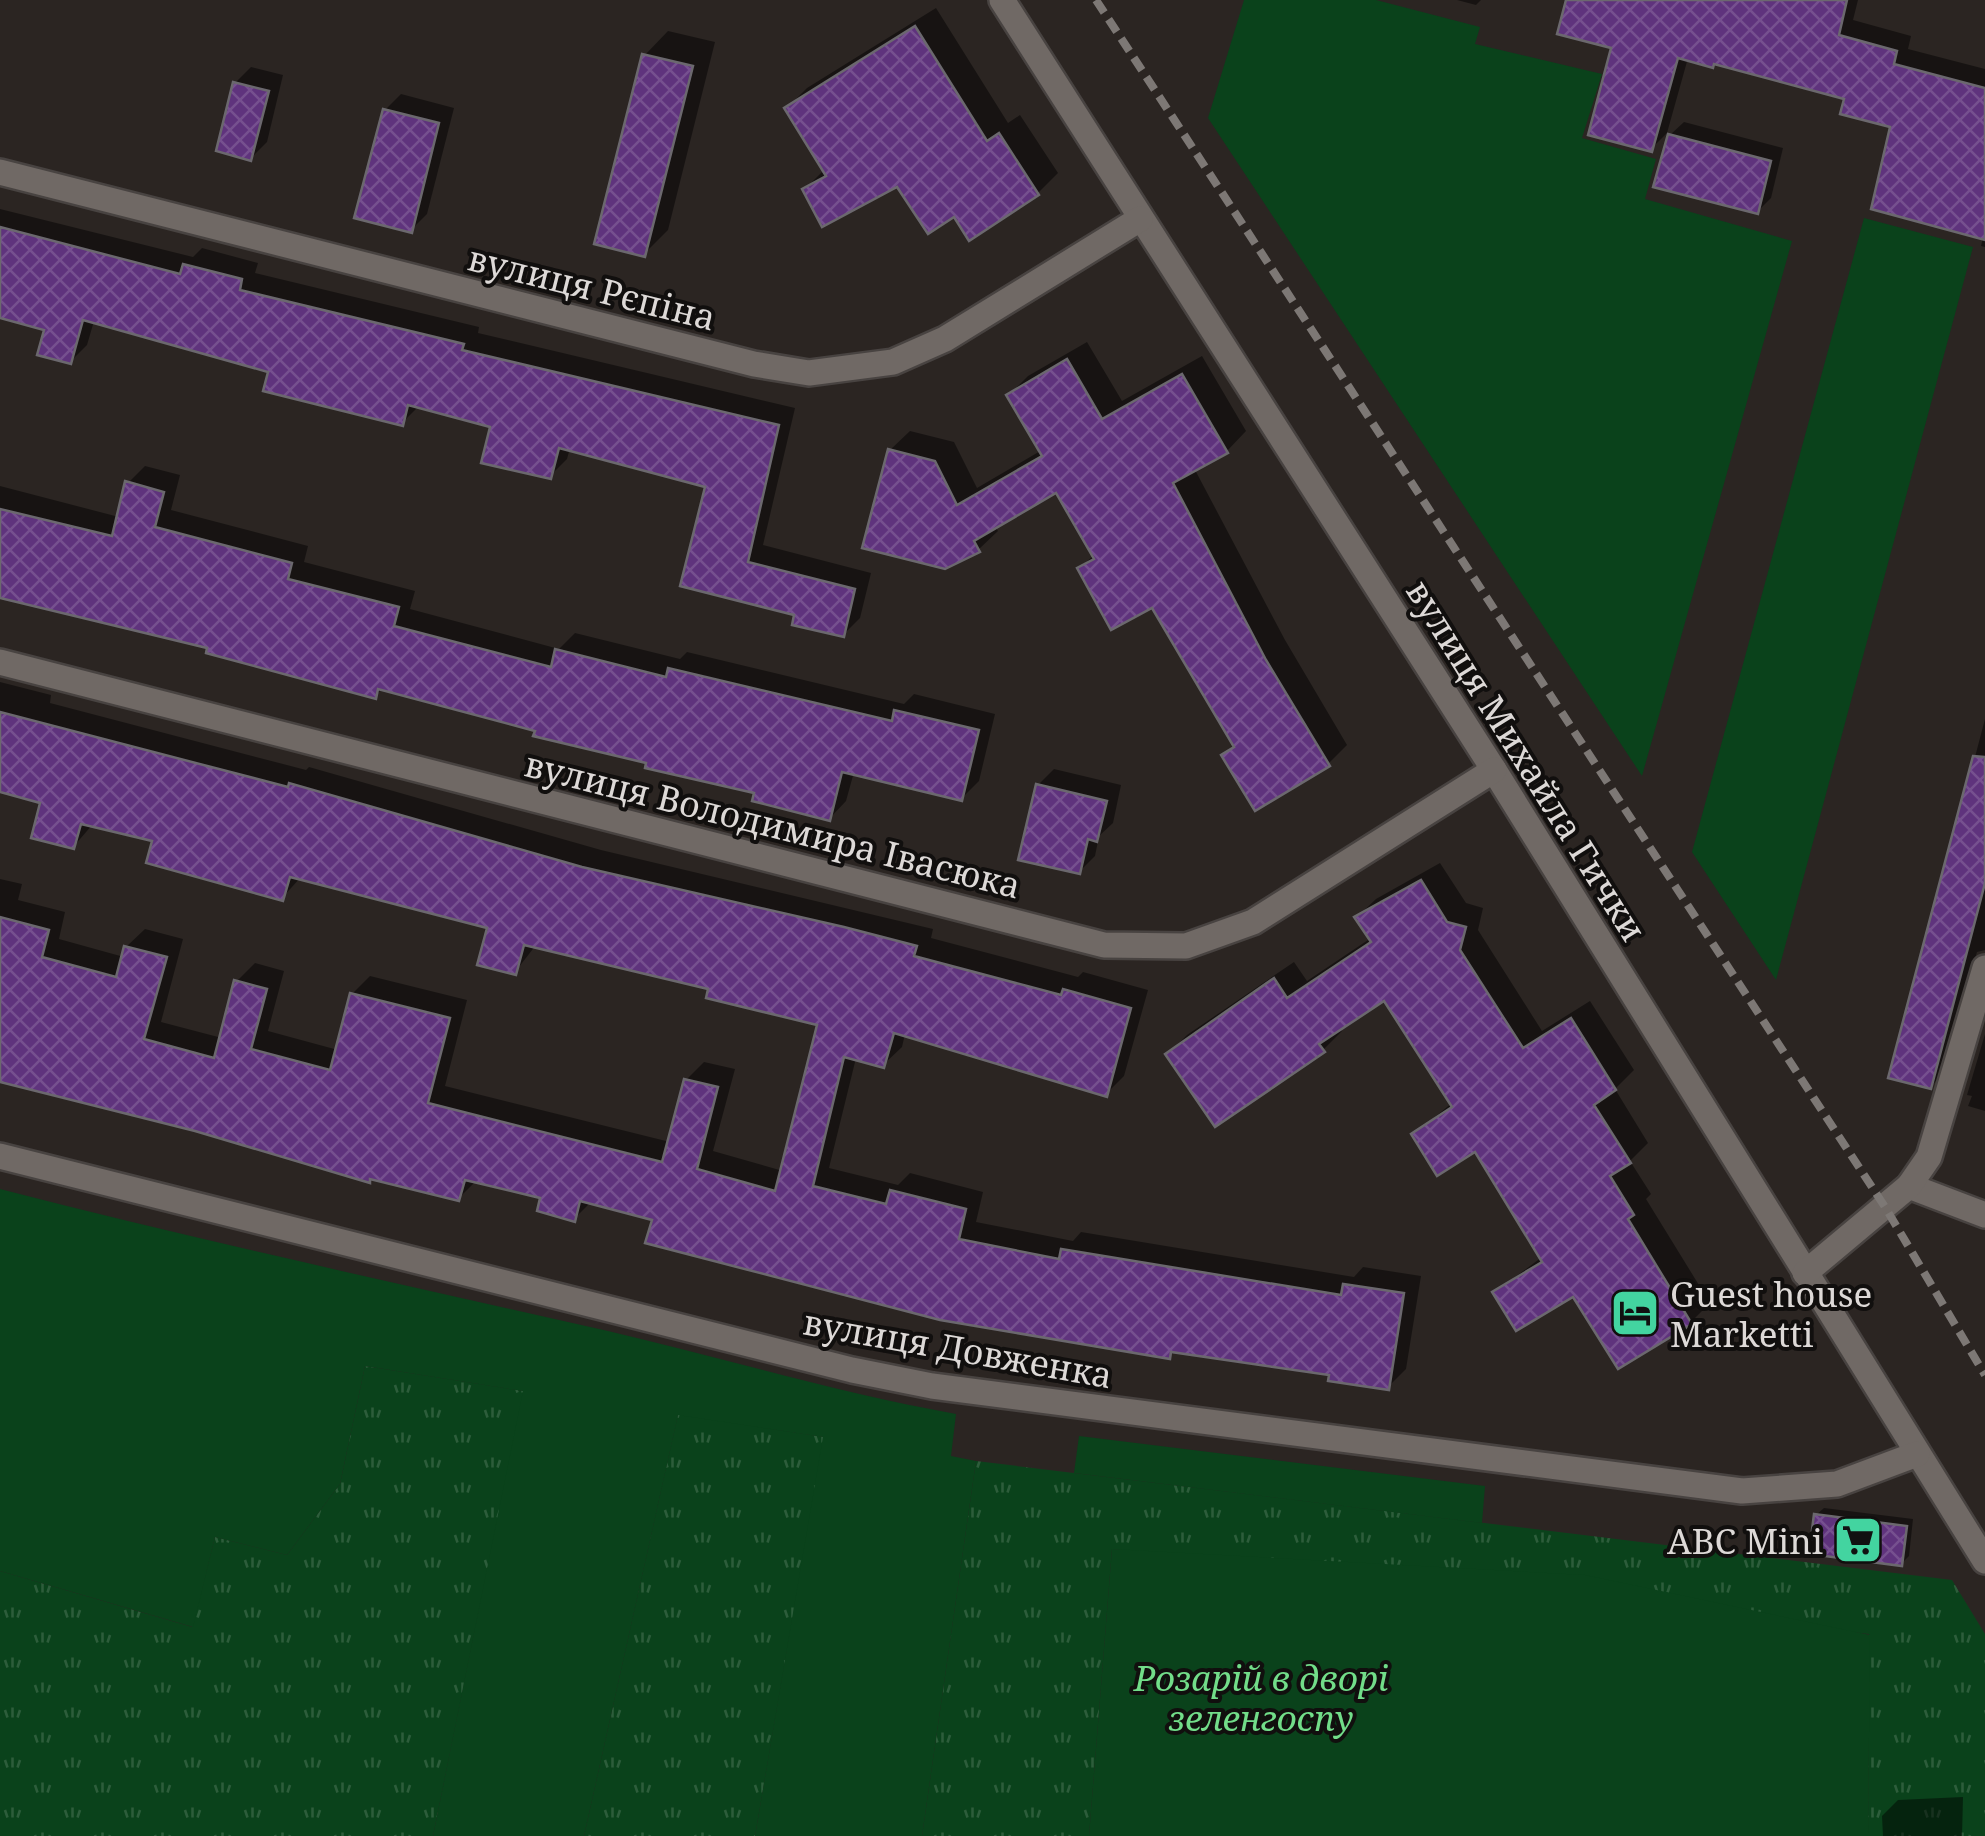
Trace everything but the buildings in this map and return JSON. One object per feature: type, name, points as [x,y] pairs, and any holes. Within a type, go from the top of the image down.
[{"type":"street","name":"вулиця Михайла Гички","points":[[1002,0],[1494,770],[1985,1561]]},
{"type":"street","name":"вулиця Рєпіна","points":[[0,172],[734,360],[809,373],[893,362],[945,340],[1140,219]]},
{"type":"street","name":"вулиця Володимира Івасюка","points":[[0,662],[1104,945],[1147,949],[1186,946],[1253,922],[1494,770]]},
{"type":"street","points":[[1805,1273],[1909,1186],[1929,1157],[1985,968]]},
{"type":"street","name":"вулиця Довженка","points":[[0,1156],[852,1370],[999,1397],[1742,1491],[1837,1484],[1917,1454]]},
{"type":"street","points":[[1909,1186],[1985,1215]]},
{"type":"green space","points":[[1244,0],[1376,0],[1480,27],[1475,44],[1602,74],[1582,138],[1656,159],[1645,199],[1792,241],[1642,776],[1208,118]]},
{"type":"green space","points":[[1864,218],[1973,247],[1776,980],[1692,852]]},
{"type":"green space","points":[[0,1189],[956,1414],[951,1456],[976,1461],[922,1836],[755,1836],[823,1437],[678,1415],[584,1836],[433,1836],[523,1391],[365,1366],[340,1484],[287,1555],[215,1537],[193,1627],[0,1571]]},
{"type":"green space","points":[[365,1366],[524,1391],[433,1836],[0,1836],[0,1571],[192,1627],[215,1537],[287,1555],[340,1484]]},
{"type":"green space","points":[[678,1414],[824,1437],[755,1836],[584,1836]]},
{"type":"green space","points":[[1079,1436],[1485,1486],[1482,1523],[1074,1473]]},
{"type":"green space","points":[[976,1461],[1952,1580],[1985,1634],[1985,1836],[1868,1836],[1869,1634],[1112,1549],[1089,1836],[922,1836]]},
{"type":"green space","name":"Розарій в дворі зеленгоспу","points":[[1112,1549],[1585,1575],[1870,1635],[1868,1836],[1089,1836]]},
{"type":"railway","points":[[1096,0],[1885,1207],[1985,1375]]},
{"type":"place","name":"Guest house Marketti","points":[[1635,1313]]},
{"type":"place","name":"ABC Mini","points":[[1858,1540]]}]
